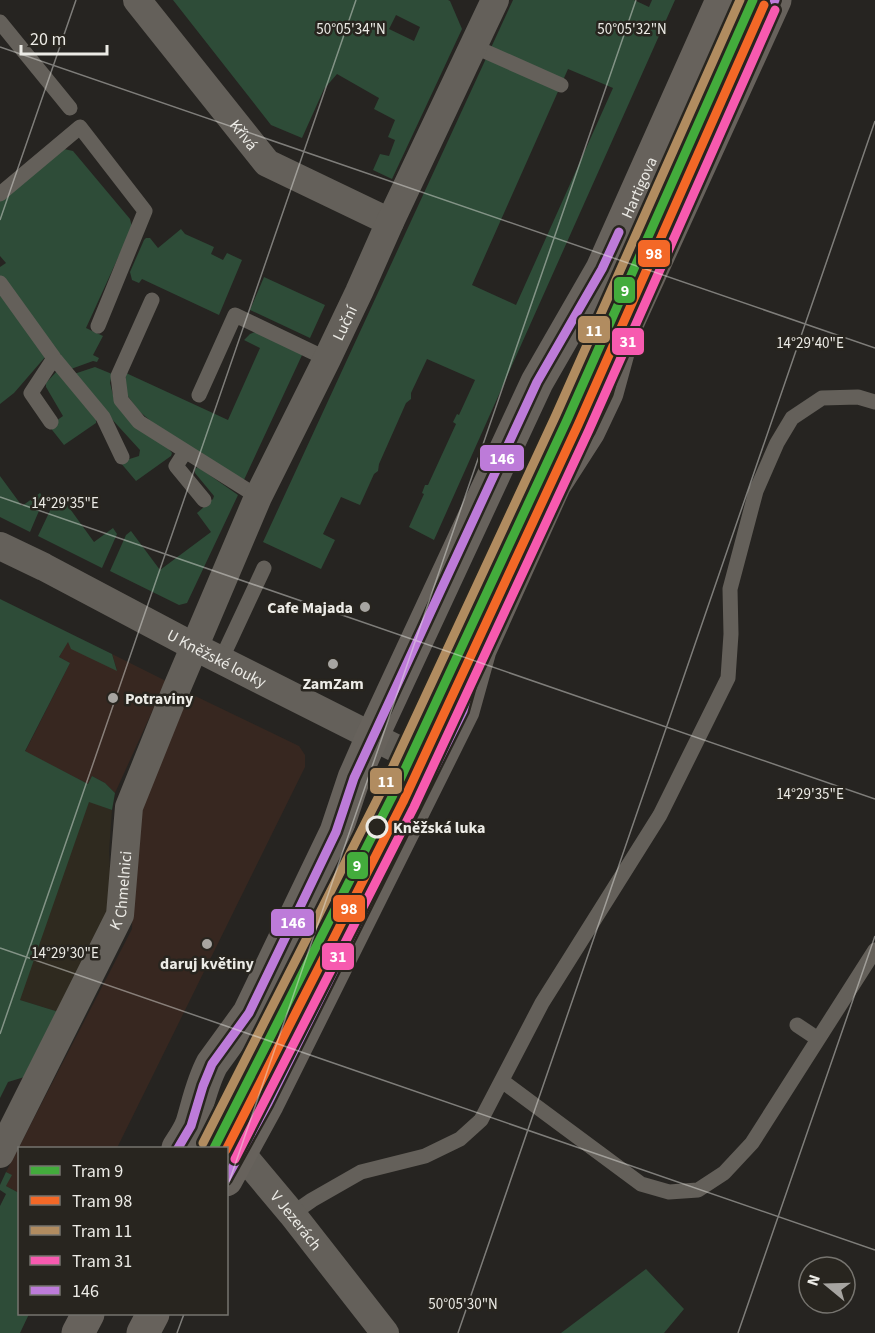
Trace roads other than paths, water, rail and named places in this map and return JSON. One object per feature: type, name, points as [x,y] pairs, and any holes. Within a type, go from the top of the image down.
[{"type":"main road","name":"Hartigova","points":[[184,1137],[203,1081],[212,1064],[249,1013],[336,832],[354,777],[372,736],[537,382],[602,269],[722,0]]},
{"type":"main road","points":[[234,1166],[268,1103],[463,711],[480,650],[555,484],[590,432],[607,393],[624,331],[775,0]]},
{"type":"main road","points":[[78,1333],[87,1315]]},
{"type":"main road","points":[[143,1333],[152,1315]]},
{"type":"street","name":"Křivá","points":[[137,0],[267,163],[390,222]]},
{"type":"street","name":"Luční","points":[[195,647],[258,497],[327,359],[495,0]]},
{"type":"street","name":"U Kněžské louky","points":[[0,546],[435,768]]},
{"type":"street","name":"K Chmelnici","points":[[0,1154],[120,915],[129,807],[195,647]]},
{"type":"street","name":"V Jezerách","points":[[184,1137],[201,1147]]},
{"type":"street","name":"V Jezerách","points":[[234,1166],[292,1214],[385,1333]]},
{"type":"lane","points":[[0,22],[70,108]]},
{"type":"lane","points":[[473,46],[561,86]]},
{"type":"lane","points":[[0,194],[80,127],[145,211],[98,326]]},
{"type":"lane","points":[[0,283],[54,358],[103,417],[122,457]]},
{"type":"lane","points":[[152,300],[118,376],[121,400],[139,422],[258,497]]},
{"type":"lane","points":[[199,395],[235,315],[327,359]]},
{"type":"lane","points":[[51,422],[30,393],[54,358]]},
{"type":"lane","points":[[292,1214],[361,1172],[425,1156],[460,1139],[481,1120],[542,1004],[660,815],[728,678],[731,634],[730,589],[756,491],[777,443],[792,418],[822,398],[858,397],[875,402]]},
{"type":"lane","points":[[185,452],[176,466],[204,501]]},
{"type":"lane","points":[[221,660],[264,568]]},
{"type":"lane","points":[[502,1081],[641,1184],[669,1192],[698,1190],[724,1173],[752,1143],[875,950]]},
{"type":"lane","points":[[797,1025],[818,1039]]},
{"type":"tram line","name":"11","points":[[203,1143],[381,792],[556,415],[740,0]]},
{"type":"tram line","name":"9","points":[[215,1147],[392,797],[567,420],[753,0]]},
{"type":"tram line","name":"98","points":[[228,1147],[403,802],[578,425],[764,5]]},
{"type":"tram line","name":"31","points":[[235,1159],[414,807],[589,430],[775,10]]},
{"type":"place","name":"Cafe Majada","points":[[365,607]]},
{"type":"place","name":"ZamZam","points":[[333,664]]},
{"type":"place","name":"Potraviny","points":[[113,698]]},
{"type":"place","name":"Kněžská luka","points":[[377,827]]},
{"type":"place","name":"daruj květiny","points":[[207,944]]}]
